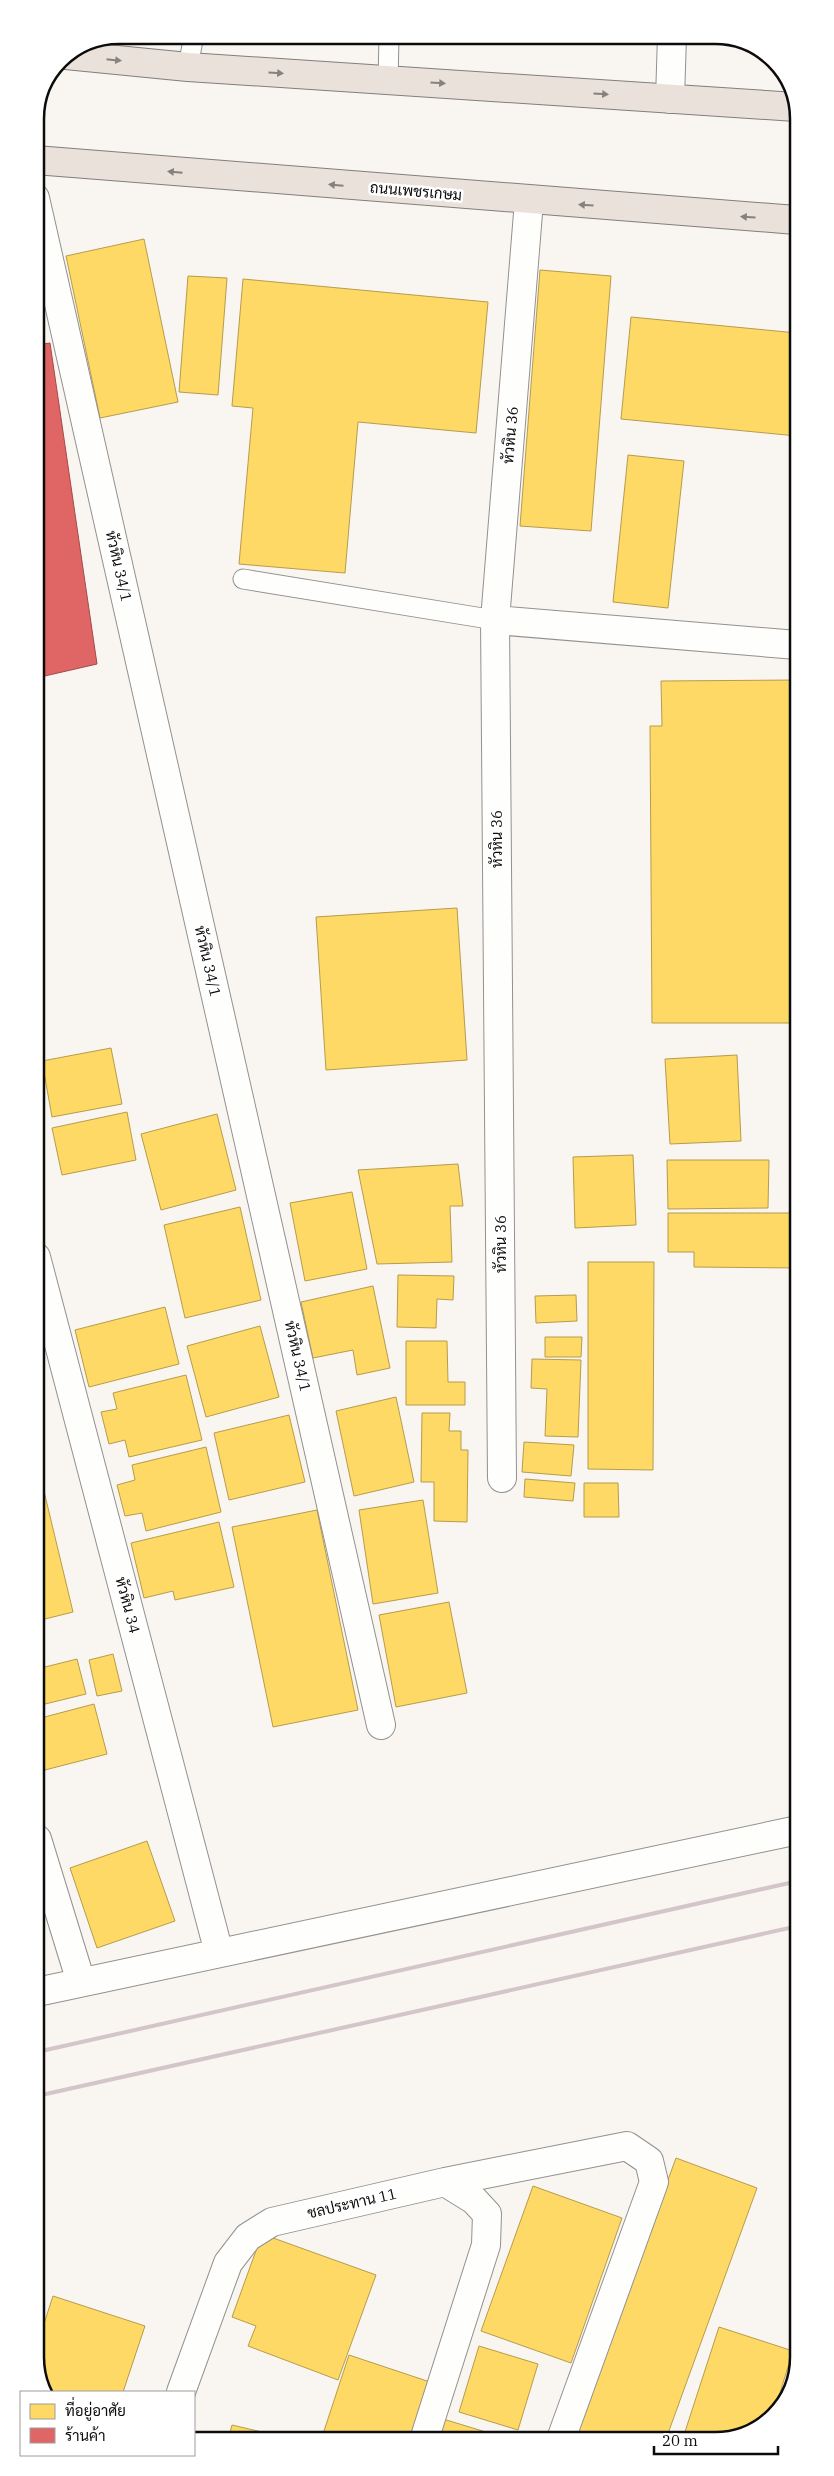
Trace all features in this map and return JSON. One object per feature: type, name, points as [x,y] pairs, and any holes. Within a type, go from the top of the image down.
[{"type":"main road","points":[[77,56],[188,67],[790,107]]},
{"type":"main road","name":"ถนนเพชรเกษม","points":[[44,161],[529,201],[790,220]]},
{"type":"street","points":[[670,99],[672,44]]},
{"type":"street","name":"หัวหิน 36","points":[[502,1478],[494,620],[529,201]]},
{"type":"street","name":"หัวหิน 34/1","points":[[44,238],[381,1725]]},
{"type":"street","points":[[494,620],[790,644]]},
{"type":"street","name":"หัวหิน 34","points":[[44,1287],[219,1953]]},
{"type":"street","points":[[44,1990],[790,1832]]},
{"type":"street","points":[[44,1861],[81,1982]]},
{"type":"street","name":"ชลประทาน 11","points":[[181,2391],[228,2263],[248,2237],[272,2222],[445,2182],[628,2146],[649,2161],[654,2182],[564,2432]]},
{"type":"street","points":[[427,2432],[486,2245],[487,2214],[474,2200],[445,2182]]},
{"type":"lane","points":[[188,67],[192,44]]},
{"type":"lane","points":[[388,80],[389,44]]},
{"type":"lane","points":[[243,579],[494,620]]},
{"type":"building: ที่อยู่อาศัย","points":[[144,239],[178,402],[100,418],[66,256]]},
{"type":"building: ที่อยู่อาศัย","points":[[540,270],[611,276],[591,531],[520,526]]},
{"type":"building: ที่อยู่อาศัย","points":[[188,276],[227,278],[218,395],[179,392]]},
{"type":"building: ที่อยู่อาศัย","points":[[243,279],[488,302],[476,433],[358,422],[345,573],[239,564],[253,408],[232,406]]},
{"type":"building: ที่อยู่อาศัย","points":[[631,317],[790,332],[790,435],[621,419]]},
{"type":"building: ที่อยู่อาศัย","points":[[628,455],[684,461],[668,608],[613,602]]},
{"type":"building: ที่อยู่อาศัย","points":[[790,680],[790,1023],[652,1023],[650,726],[662,726],[661,681]]},
{"type":"building: ที่อยู่อาศัย","points":[[457,908],[467,1060],[326,1070],[316,917]]},
{"type":"building: ที่อยู่อาศัย","points":[[111,1048],[122,1104],[52,1117],[44,1072],[44,1061]]},
{"type":"building: ที่อยู่อาศัย","points":[[737,1055],[741,1141],[670,1144],[665,1059]]},
{"type":"building: ที่อยู่อาศัย","points":[[127,1112],[136,1160],[62,1175],[52,1128]]},
{"type":"building: ที่อยู่อาศัย","points":[[217,1114],[236,1190],[161,1210],[141,1134]]},
{"type":"building: ที่อยู่อาศัย","points":[[633,1155],[636,1225],[575,1228],[573,1157]]},
{"type":"building: ที่อยู่อาศัย","points":[[667,1160],[769,1160],[768,1208],[668,1209]]},
{"type":"building: ที่อยู่อาศัย","points":[[458,1164],[463,1206],[450,1206],[452,1262],[377,1264],[358,1170]]},
{"type":"building: ที่อยู่อาศัย","points":[[352,1192],[367,1269],[305,1281],[290,1203]]},
{"type":"building: ที่อยู่อาศัย","points":[[240,1207],[261,1300],[185,1318],[164,1225]]},
{"type":"building: ที่อยู่อาศัย","points":[[668,1213],[790,1213],[790,1268],[694,1267],[694,1252],[668,1252]]},
{"type":"building: ที่อยู่อาศัย","points":[[588,1262],[654,1262],[653,1470],[588,1469]]},
{"type":"building: ที่อยู่อาศัย","points":[[398,1275],[454,1276],[453,1300],[437,1299],[436,1328],[397,1327]]},
{"type":"building: ที่อยู่อาศัย","points":[[373,1286],[390,1368],[357,1375],[353,1350],[313,1358],[301,1302]]},
{"type":"building: ที่อยู่อาศัย","points":[[576,1295],[577,1321],[536,1323],[535,1296]]},
{"type":"building: ที่อยู่อาศัย","points":[[165,1307],[179,1364],[89,1387],[75,1330]]},
{"type":"building: ที่อยู่อาศัย","points":[[260,1326],[279,1397],[206,1417],[187,1346]]},
{"type":"building: ที่อยู่อาศัย","points":[[545,1337],[582,1337],[581,1357],[545,1357]]},
{"type":"building: ที่อยู่อาศัย","points":[[406,1341],[447,1341],[448,1382],[465,1382],[465,1405],[406,1405]]},
{"type":"building: ที่อยู่อาศัย","points":[[532,1359],[581,1360],[578,1437],[545,1436],[547,1389],[531,1388]]},
{"type":"building: ที่อยู่อาศัย","points":[[186,1375],[202,1440],[129,1457],[125,1440],[109,1444],[101,1412],[117,1409],[113,1393]]},
{"type":"building: ที่อยู่อาศัย","points":[[396,1397],[414,1482],[354,1496],[336,1411]]},
{"type":"building: ที่อยู่อาศัย","points":[[422,1413],[450,1413],[449,1431],[461,1431],[461,1450],[468,1450],[467,1522],[434,1521],[434,1482],[421,1482]]},
{"type":"building: ที่อยู่อาศัย","points":[[289,1415],[305,1482],[229,1500],[214,1433]]},
{"type":"building: ที่อยู่อาศัย","points":[[524,1442],[574,1445],[571,1476],[522,1472]]},
{"type":"building: ที่อยู่อาศัย","points":[[206,1447],[221,1512],[146,1531],[142,1513],[125,1516],[117,1485],[135,1480],[132,1465]]},
{"type":"building: ที่อยู่อาศัย","points":[[525,1479],[575,1483],[573,1501],[524,1497]]},
{"type":"building: ที่อยู่อาศัย","points":[[584,1483],[618,1483],[619,1517],[584,1517]]},
{"type":"building: ที่อยู่อาศัย","points":[[44,1491],[73,1612],[44,1619]]},
{"type":"building: ที่อยู่อาศัย","points":[[423,1500],[438,1593],[373,1604],[359,1510]]},
{"type":"building: ที่อยู่อาศัย","points":[[317,1510],[358,1710],[273,1727],[232,1527]]},
{"type":"building: ที่อยู่อาศัย","points":[[219,1522],[234,1587],[175,1600],[173,1591],[144,1598],[131,1543]]},
{"type":"building: ที่อยู่อาศัย","points":[[449,1602],[467,1693],[396,1707],[379,1615]]},
{"type":"building: ที่อยู่อาศัย","points":[[113,1654],[122,1691],[97,1696],[89,1660]]},
{"type":"building: ที่อยู่อาศัย","points":[[77,1659],[86,1694],[44,1704],[44,1667]]},
{"type":"building: ที่อยู่อาศัย","points":[[94,1704],[107,1754],[45,1770],[44,1717]]},
{"type":"building: ที่อยู่อาศัย","points":[[147,1841],[175,1921],[97,1948],[70,1868]]},
{"type":"building: ที่อยู่อาศัย","points":[[676,2158],[757,2188],[669,2432],[576,2432]]},
{"type":"building: ที่อยู่อาศัย","points":[[533,2186],[622,2218],[571,2363],[481,2331]]},
{"type":"building: ที่อยู่อาศัย","points":[[262,2234],[376,2275],[338,2380],[248,2346],[256,2326],[232,2317]]},
{"type":"building: ที่อยู่อาศัย","points":[[53,2296],[145,2326],[123,2391],[51,2391],[44,2367],[44,2324]]},
{"type":"building: ที่อยู่อาศัย","points":[[719,2327],[790,2350],[790,2361],[778,2398],[757,2420],[749,2425],[725,2432],[685,2432]]},
{"type":"building: ที่อยู่อาศัย","points":[[479,2346],[538,2364],[518,2430],[459,2412]]},
{"type":"building: ที่อยู่อาศัย","points":[[349,2355],[430,2382],[414,2432],[324,2432]]},
{"type":"building: ที่อยู่อาศัย","points":[[443,2419],[486,2432],[439,2432]]},
{"type":"building: ที่อยู่อาศัย","points":[[232,2425],[262,2432],[230,2432]]},
{"type":"building: ร้านค้า","points":[[50,343],[97,664],[44,676],[44,344]]},
{"type":"railway","points":[[44,2050],[790,1883]]},
{"type":"railway","points":[[44,2094],[790,1928]]}]
